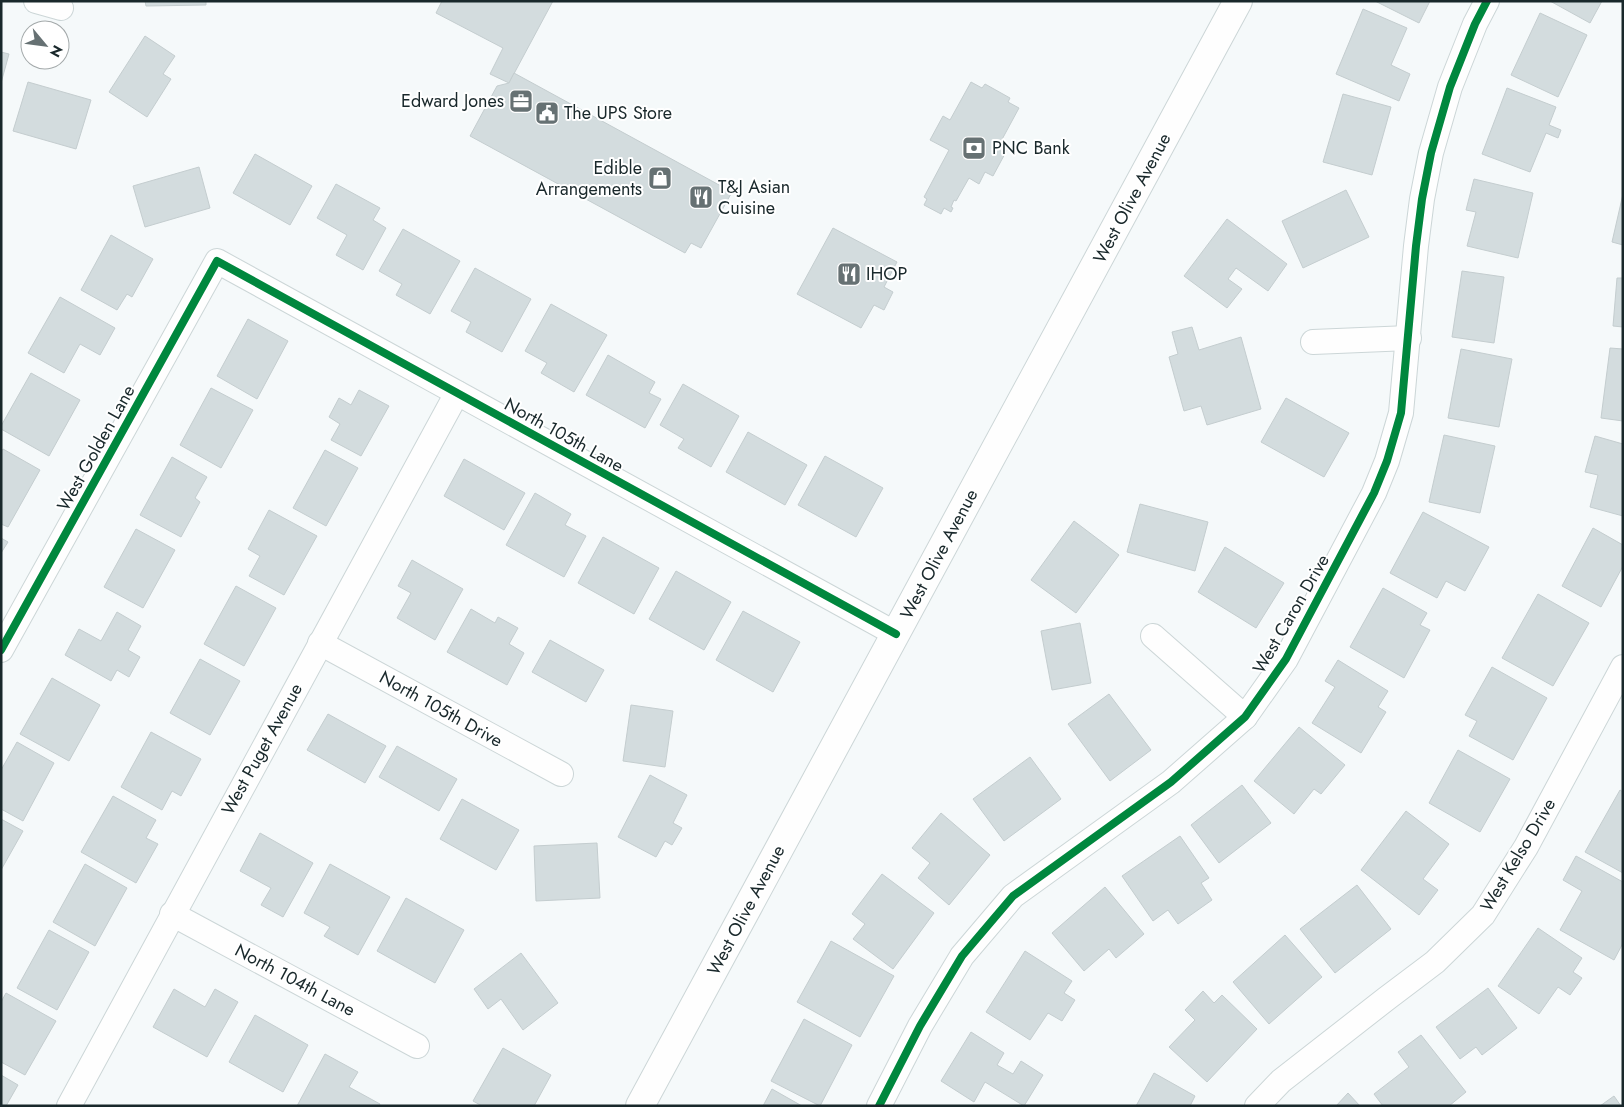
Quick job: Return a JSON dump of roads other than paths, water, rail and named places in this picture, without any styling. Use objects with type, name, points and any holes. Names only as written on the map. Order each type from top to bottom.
[{"type":"main road","name":"West Olive Avenue","points":[[640,1106],[1238,1]]},
{"type":"street","points":[[36,1],[61,8]]},
{"type":"street","name":"West Caron Drive","points":[[886,1103],[920,1026],[962,956],[1013,896],[1171,782],[1245,717],[1286,659],[1374,493],[1388,460],[1401,413],[1416,246],[1422,199],[1431,153],[1450,87],[1475,24],[1487,1]]},
{"type":"street","name":"North 105th Lane","points":[[218,261],[896,634]]},
{"type":"street","name":"West Golden Lane","points":[[1,650],[218,261]]},
{"type":"street","points":[[1313,342],[1408,338]]},
{"type":"street","name":"West Puget Avenue","points":[[68,1106],[457,393]]},
{"type":"street","points":[[1153,636],[1245,717]]},
{"type":"street","name":"North 105th Drive","points":[[320,643],[561,774]]},
{"type":"street","name":"West Kelso Drive","points":[[1257,1106],[1281,1081],[1435,962],[1483,915],[1526,846],[1623,667]]},
{"type":"street","name":"North 104th Lane","points":[[172,914],[417,1046]]},
{"type":"place","name":"Edward Jones","points":[[521,101]]},
{"type":"place","name":"The UPS Store","points":[[547,113]]},
{"type":"place","name":"PNC Bank","points":[[974,148]]},
{"type":"place","name":"Edible Arrangements","points":[[660,178]]},
{"type":"place","name":"T&J Asian Cuisine","points":[[701,197]]},
{"type":"place","name":"IHOP","points":[[849,274]]}]
